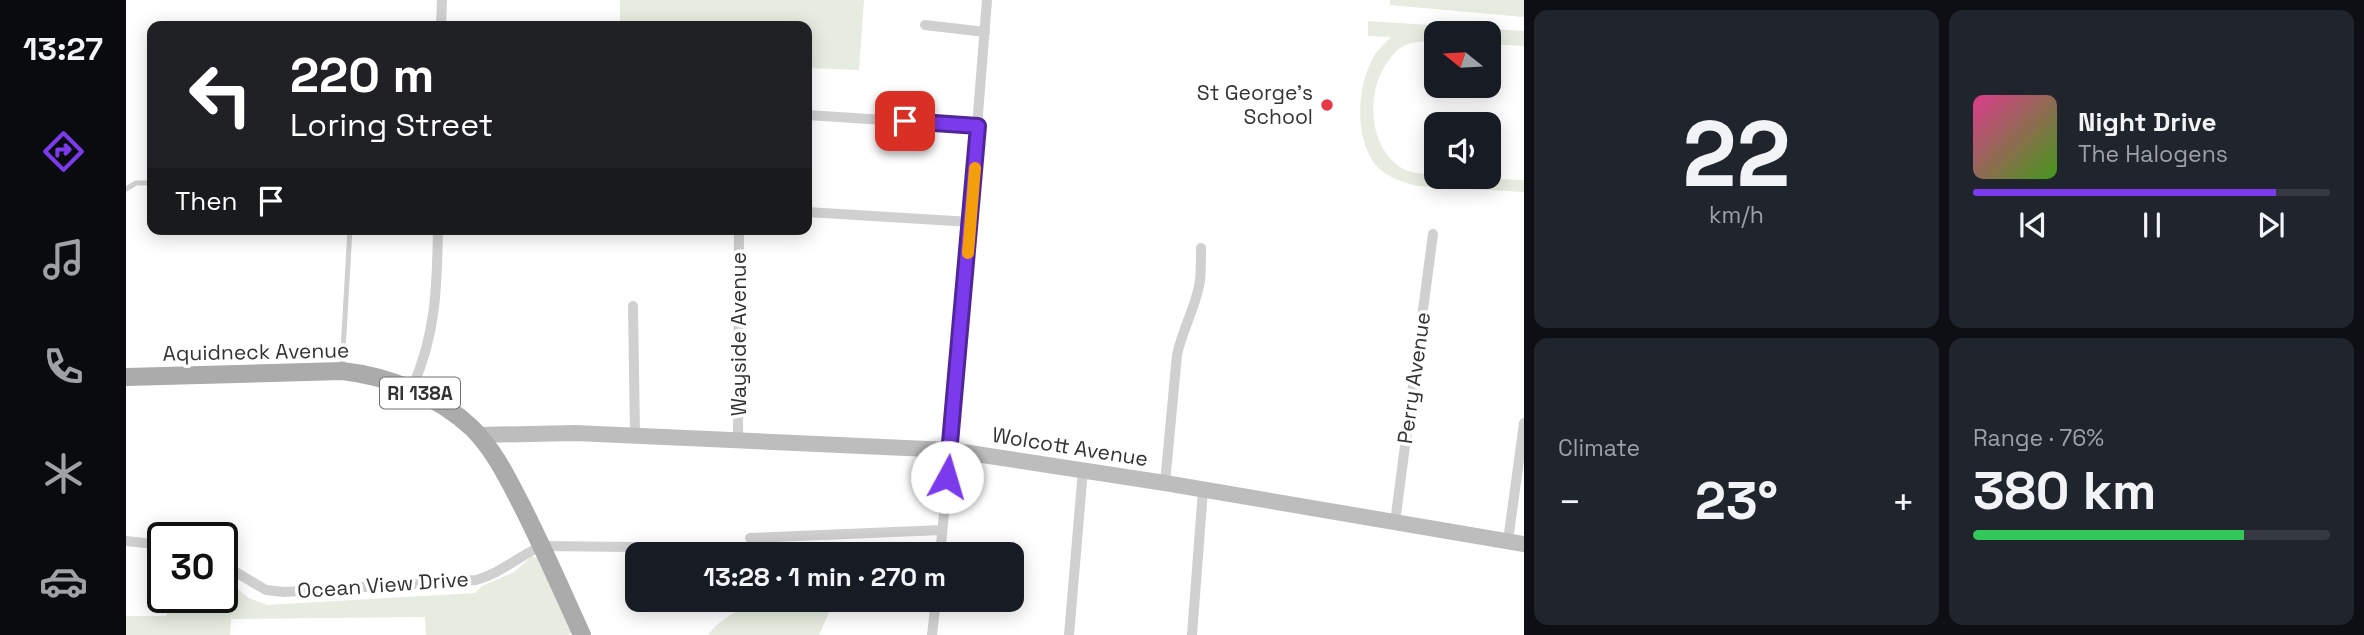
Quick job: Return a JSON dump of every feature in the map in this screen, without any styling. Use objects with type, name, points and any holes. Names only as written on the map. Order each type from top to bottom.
[{"type":"main road","name":"Aquidneck Avenue","points":[[126,377],[342,372],[360,373],[412,388],[450,411],[478,435],[500,463],[542,546],[582,635]]},
{"type":"street","points":[[441,21],[442,0]]},
{"type":"street","points":[[941,542],[971,222],[987,0]]},
{"type":"street","points":[[925,25],[985,32]]},
{"type":"street","points":[[812,115],[978,126]]},
{"type":"street","points":[[812,212],[971,222]]},
{"type":"street","name":"Perry Avenue","points":[[1395,522],[1433,234]]},
{"type":"street","points":[[412,388],[422,366],[433,325],[438,235]]},
{"type":"street","name":"Wayside Avenue","points":[[738,440],[739,235]]},
{"type":"street","points":[[1165,483],[1177,355],[1181,334],[1200,281],[1201,248]]},
{"type":"street","points":[[633,306],[635,435]]},
{"type":"street","points":[[1516,543],[1524,423]]},
{"type":"street","name":"Wolcott Avenue","points":[[478,435],[635,435],[950,450],[1165,483],[1516,543]]},
{"type":"street","points":[[1069,635],[1083,470]]},
{"type":"street","points":[[1192,635],[1203,490]]},
{"type":"street","points":[[750,538],[942,530]]},
{"type":"street","points":[[126,541],[147,543]]},
{"type":"street","points":[[542,546],[625,547]]},
{"type":"street","name":"Ocean View Drive","points":[[238,573],[266,590],[285,592],[476,580],[492,576],[542,546]]},
{"type":"street","points":[[932,635],[935,612]]},
{"type":"lane","points":[[126,189],[136,183],[147,183]]},
{"type":"lane","points":[[342,372],[350,235]]},
{"type":"shaded area","points":[[620,0],[864,0],[859,70],[812,68],[812,21],[620,21]]},
{"type":"shaded area","points":[[1390,0],[1524,0],[1524,17],[1390,5]]},
{"type":"shaded area","points":[[1368,21],[1424,25],[1424,42],[1400,48],[1382,72],[1376,85],[1374,116],[1381,145],[1389,157],[1404,169],[1424,173],[1424,186],[1394,178],[1379,169],[1368,153],[1361,126],[1361,97],[1373,58],[1391,37],[1368,36]]},
{"type":"shaded area","points":[[1502,30],[1524,31],[1524,46],[1502,45]]},
{"type":"shaded area","points":[[1501,179],[1524,180],[1524,192],[1471,189],[1501,189]]},
{"type":"shaded area","points":[[531,557],[540,558],[573,631],[568,635],[426,635],[425,617],[231,619],[230,635],[126,635],[126,616],[238,613],[238,589],[249,598],[267,605],[475,593],[482,586],[514,572]]},
{"type":"shaded area","points":[[736,612],[829,612],[819,635],[708,635]]},
{"type":"slow traffic","points":[[968,253],[975,168]]},
{"type":"place","name":"St George's School","points":[[1327,105]]},
{"type":"route","points":[[905,121],[978,126],[947,477]]}]
